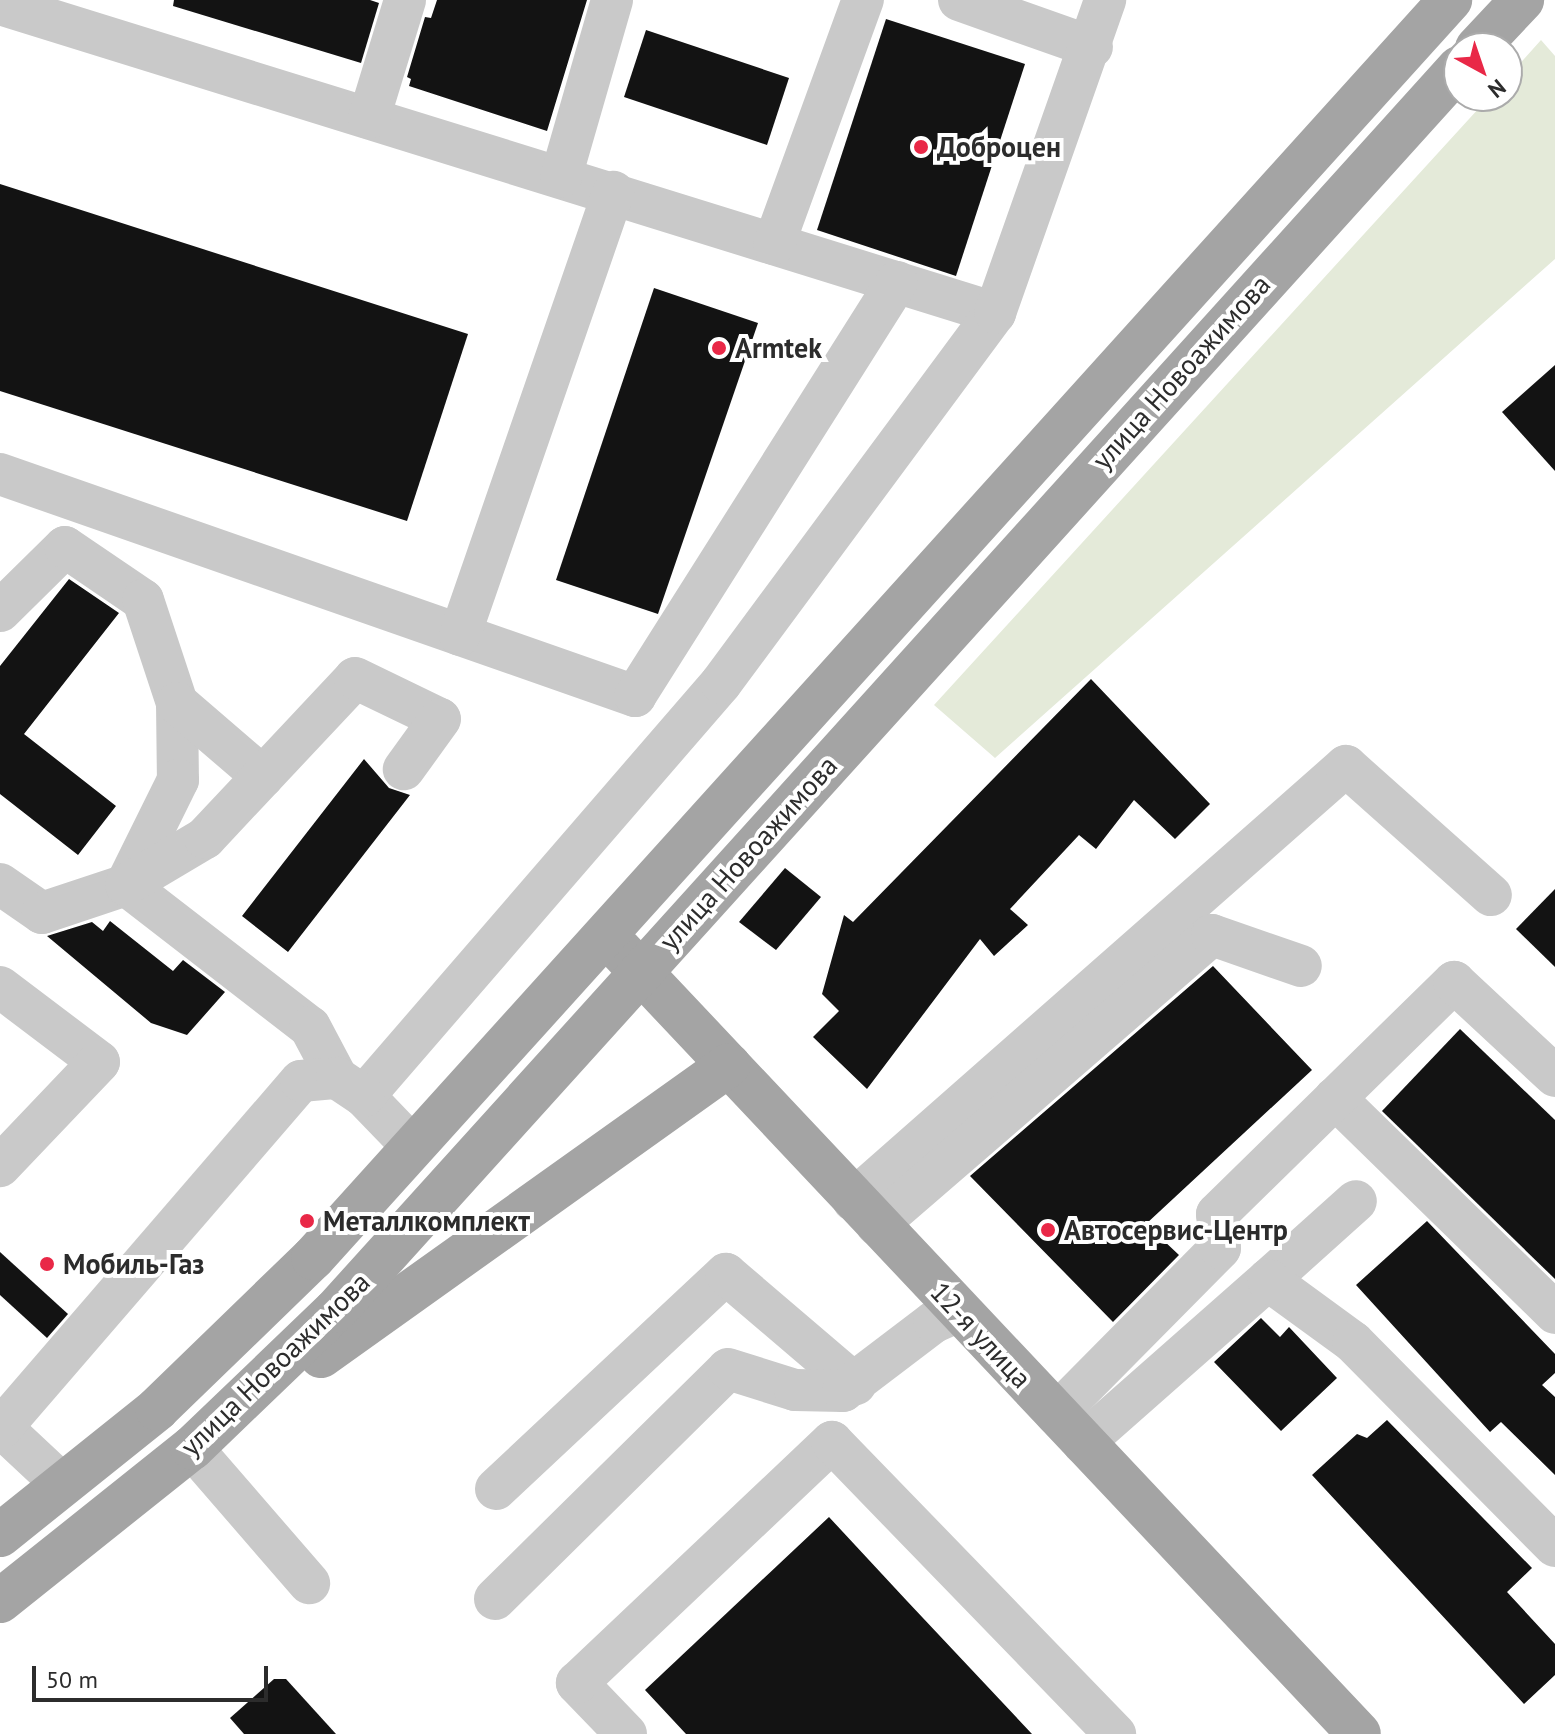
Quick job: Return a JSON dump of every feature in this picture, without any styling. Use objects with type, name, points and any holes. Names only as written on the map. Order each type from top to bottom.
[{"type":"main road","name":"улица Новоажимова","points":[[0,1535],[240,1333],[413,1147],[1450,0]]},
{"type":"main road","name":"улица Новоажимова","points":[[1493,32],[1522,0]]},
{"type":"main road","name":"улица Новоажимова","points":[[0,1601],[192,1448],[346,1299],[1443,86]]},
{"type":"main road","name":"12-я улица","points":[[605,934],[1359,1734]]},
{"type":"main road","points":[[192,1448],[729,1065]]},
{"type":"lane","points":[[369,118],[405,0]]},
{"type":"lane","points":[[561,177],[612,0]]},
{"type":"lane","points":[[774,244],[863,0]]},
{"type":"lane","points":[[959,0],[1092,47]]},
{"type":"lane","points":[[351,1087],[721,683],[995,313],[1092,47],[1105,0]]},
{"type":"lane","points":[[0,4],[103,17],[369,118],[995,313]]},
{"type":"lane","points":[[460,635],[613,192]]},
{"type":"lane","points":[[0,474],[635,696],[897,282]]},
{"type":"lane","points":[[0,611],[65,547],[143,600],[177,703],[178,780],[126,885]]},
{"type":"lane","points":[[0,884],[42,913],[126,885],[205,838],[355,678],[440,719],[404,769]]},
{"type":"lane","points":[[177,703],[263,777]]},
{"type":"lane","points":[[865,1212],[1346,766],[1491,895]]},
{"type":"lane","points":[[126,885],[310,1027],[351,1087],[413,1147]]},
{"type":"lane","points":[[865,1212],[1212,935],[1301,966]]},
{"type":"lane","points":[[1070,1428],[1220,1248],[1217,1214],[1454,982],[1555,1076]]},
{"type":"lane","points":[[0,987],[99,1062],[0,1166]]},
{"type":"lane","points":[[63,1485],[1,1426],[301,1081],[351,1087]]},
{"type":"lane","points":[[1335,1098],[1555,1313]]},
{"type":"lane","points":[[1070,1428],[1268,1280],[1356,1201]]},
{"type":"lane","points":[[496,1489],[726,1274],[855,1384]]},
{"type":"lane","points":[[1268,1280],[1353,1342],[1555,1546]]},
{"type":"lane","points":[[495,1599],[728,1369],[795,1390],[843,1391],[934,1322],[959,1311]]},
{"type":"lane","points":[[626,1734],[577,1683],[832,1442],[1115,1734]]},
{"type":"lane","points":[[192,1448],[309,1583]]},
{"type":"green space","points":[[1541,40],[1555,56],[1555,259],[995,758],[934,705],[1475,112],[1523,112],[1523,60]]},
{"type":"building","points":[[174,0],[370,0],[379,3],[361,63],[173,6]]},
{"type":"building","points":[[437,0],[587,0],[547,131],[409,86],[411,79],[407,77],[425,17],[431,18]]},
{"type":"building","name":"Доброцен","points":[[886,19],[1025,64],[956,276],[817,230]]},
{"type":"building","points":[[646,30],[789,78],[767,145],[624,97]]},
{"type":"building","points":[[0,184],[468,334],[407,521],[0,391]]},
{"type":"building","points":[[654,288],[758,323],[658,614],[556,580]]},
{"type":"building","points":[[1555,365],[1555,471],[1502,412]]},
{"type":"building","points":[[69,579],[119,613],[24,734],[116,806],[78,855],[0,794],[0,666]]},
{"type":"building","points":[[1091,679],[1210,804],[1175,839],[1134,800],[1096,849],[1079,835],[1010,909],[1028,925],[994,956],[980,939],[867,1089],[813,1037],[839,1011],[822,994],[844,915],[853,922]]},
{"type":"building","points":[[364,759],[389,788],[410,795],[288,952],[242,916]]},
{"type":"building","points":[[785,868],[821,897],[776,950],[739,922]]},
{"type":"building","points":[[1555,889],[1555,967],[1516,929]]},
{"type":"building","points":[[110,921],[173,971],[183,960],[225,992],[187,1035],[151,1023],[47,936],[92,922],[103,931]]},
{"type":"building","points":[[1213,966],[1312,1070],[1146,1224],[1179,1255],[1113,1322],[970,1176]]},
{"type":"building","points":[[1460,1029],[1555,1120],[1555,1279],[1382,1111]]},
{"type":"building","points":[[1427,1221],[1555,1354],[1555,1373],[1542,1385],[1555,1397],[1555,1475],[1501,1422],[1490,1432],[1356,1285]]},
{"type":"building","points":[[0,1252],[68,1314],[47,1338],[0,1295]]},
{"type":"building","points":[[1261,1318],[1280,1337],[1289,1327],[1337,1378],[1281,1431],[1214,1362]]},
{"type":"building","points":[[1387,1420],[1532,1568],[1507,1592],[1555,1644],[1555,1675],[1524,1704],[1312,1475],[1357,1434],[1367,1438]]},
{"type":"building","points":[[829,1517],[1032,1734],[686,1734],[645,1690]]},
{"type":"building","points":[[274,1679],[286,1679],[336,1734],[244,1734],[230,1718]]},
{"type":"place","name":"Доброцен","points":[[921,147]]},
{"type":"place","name":"Armtek","points":[[719,348]]},
{"type":"place","name":"Металлкомплект","points":[[307,1221]]},
{"type":"place","name":"Автосервис-Центр","points":[[1048,1230]]},
{"type":"place","name":"Мобиль-Газ","points":[[47,1264]]}]
